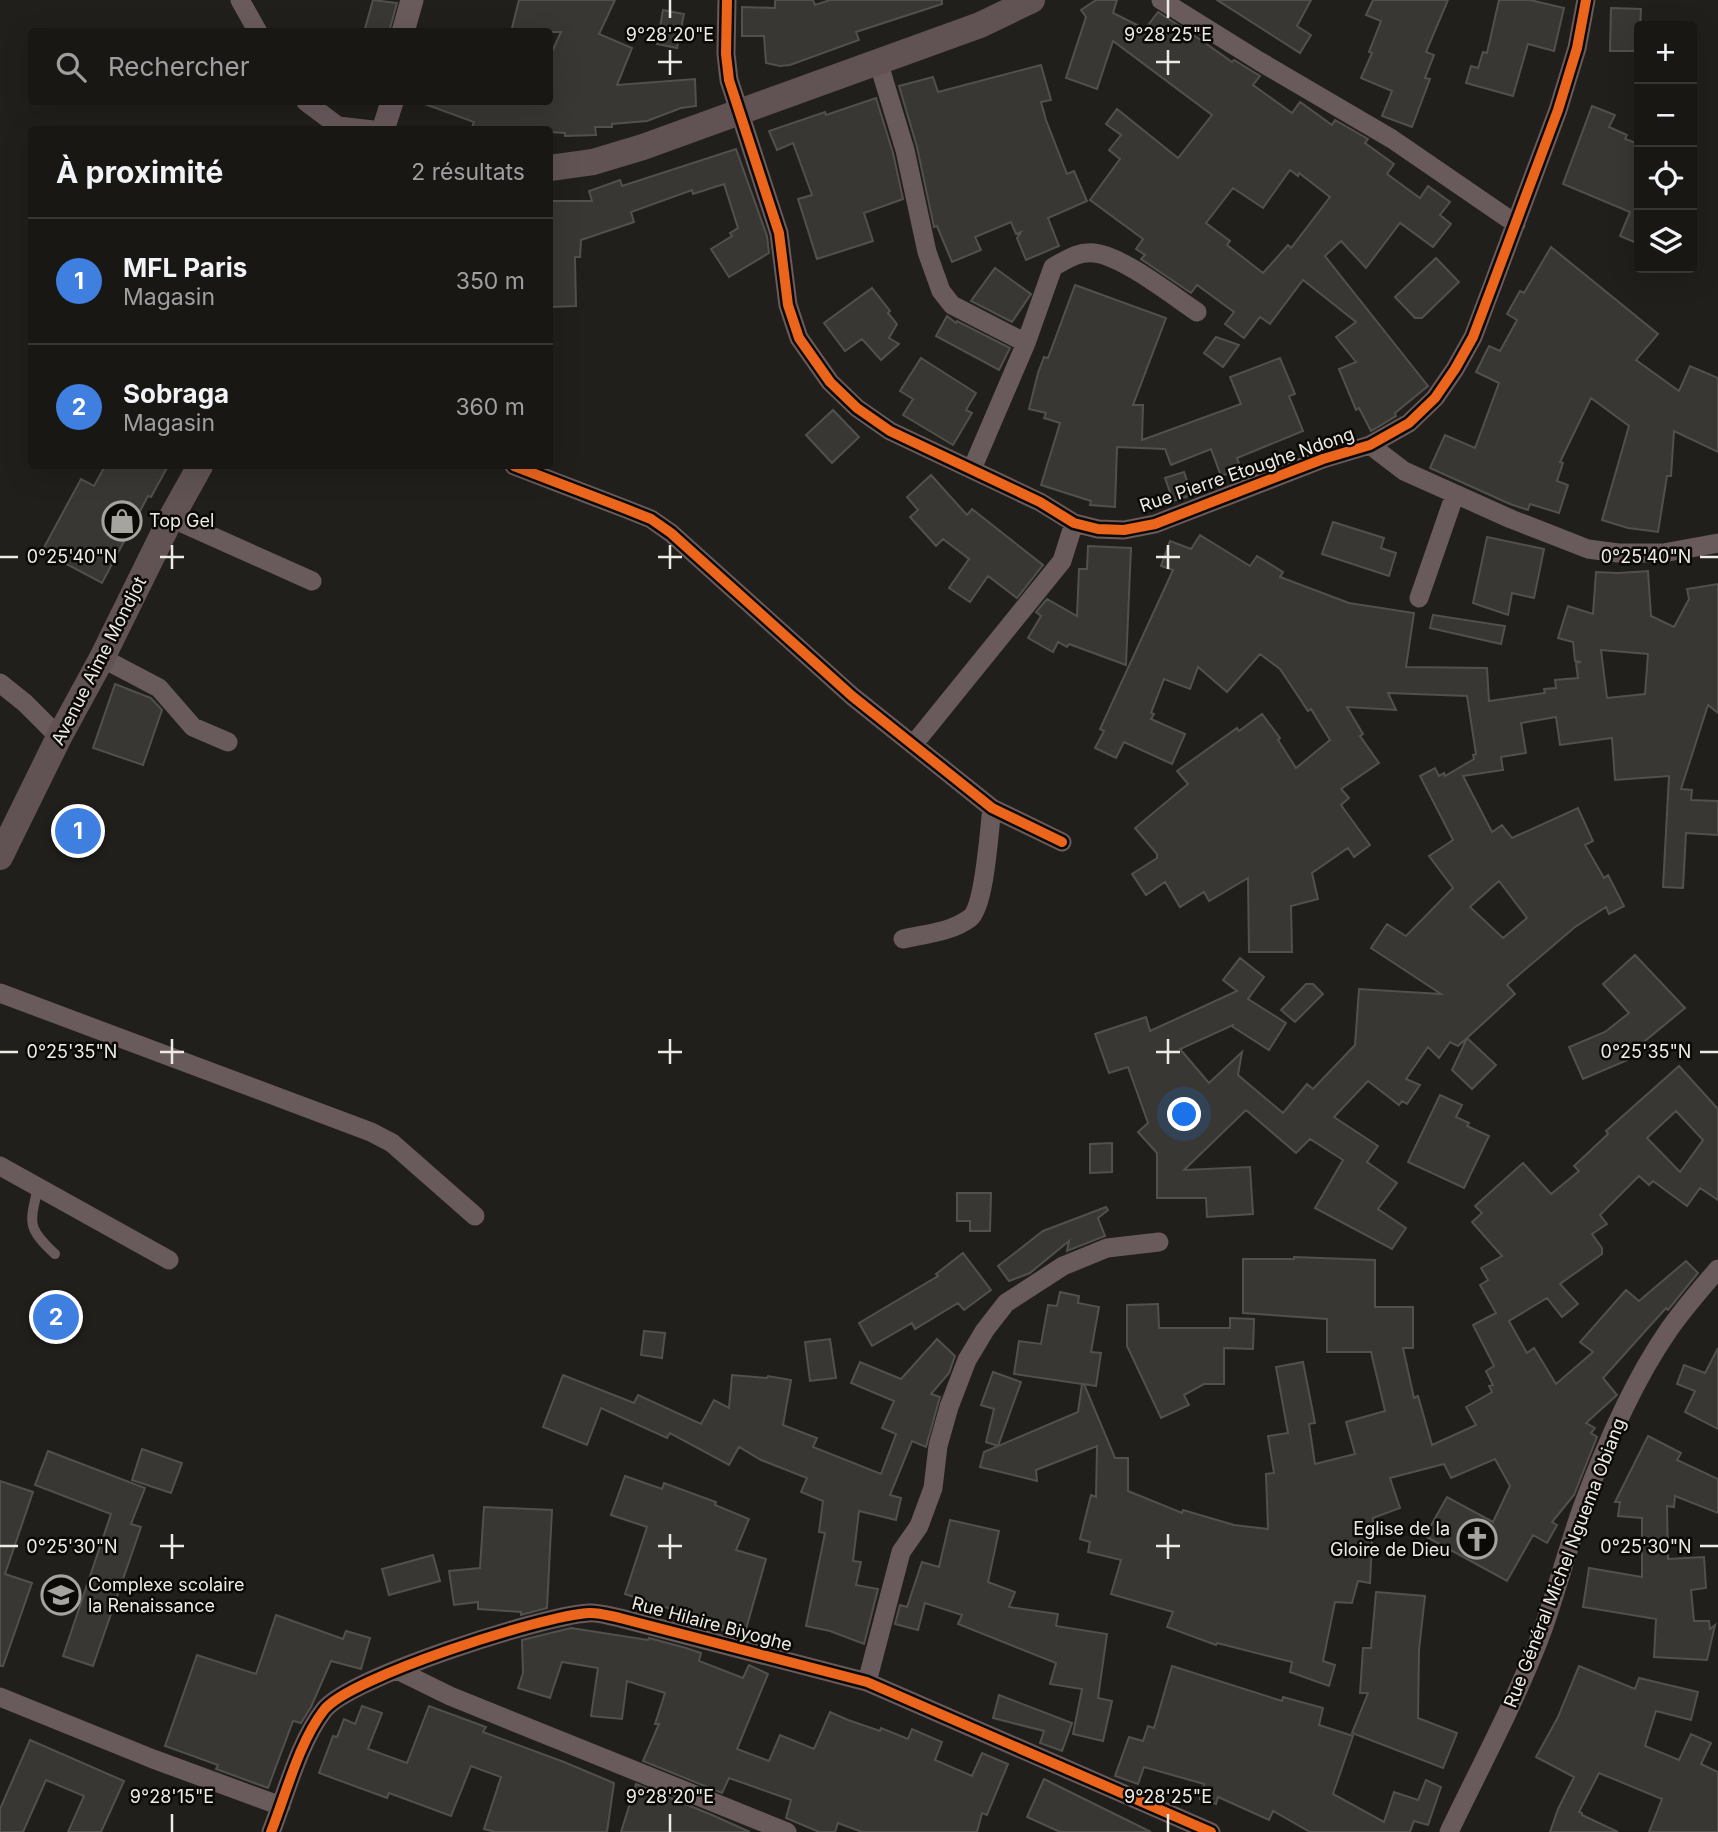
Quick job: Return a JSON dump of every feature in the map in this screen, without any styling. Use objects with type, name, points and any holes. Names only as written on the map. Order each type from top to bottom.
[{"type":"main road","points":[[553,168],[593,162],[643,147],[980,24],[1032,0]]},
{"type":"main road","name":"Avenue Aime Mondjot","points":[[0,857],[198,469]]},
{"type":"street","points":[[240,0],[256,28]]},
{"type":"street","points":[[404,28],[412,0]]},
{"type":"street","name":"Rue Pierre Etoughe Ndong","points":[[727,0],[726,54],[729,80],[779,233],[788,305],[799,338],[830,382],[857,408],[890,430],[1040,502],[1074,523],[1098,529],[1124,530],[1155,524],[1323,459],[1370,445],[1409,423],[1435,398],[1473,337],[1516,224],[1562,97],[1577,48],[1586,0]]},
{"type":"street","points":[[1161,0],[1392,139],[1516,224]]},
{"type":"street","points":[[878,61],[905,149],[927,253],[941,291],[952,305],[1026,343]]},
{"type":"street","points":[[310,105],[338,126]]},
{"type":"street","points":[[384,126],[390,105]]},
{"type":"street","points":[[972,469],[1026,343],[1053,267],[1077,254],[1094,253],[1112,258],[1197,312]]},
{"type":"street","points":[[1370,445],[1405,471],[1588,549],[1618,553],[1663,553],[1718,543]]},
{"type":"street","points":[[522,469],[651,519],[671,533],[852,696],[992,808],[1062,842]]},
{"type":"street","points":[[1419,598],[1455,494]]},
{"type":"street","points":[[171,518],[312,581]]},
{"type":"street","points":[[913,745],[1062,561],[1074,523]]},
{"type":"street","points":[[102,659],[159,688],[192,727],[228,742]]},
{"type":"street","points":[[0,683],[25,703],[59,737]]},
{"type":"street","points":[[903,939],[950,929],[972,917],[980,901],[992,808]]},
{"type":"street","points":[[0,993],[371,1132],[392,1143],[475,1216]]},
{"type":"street","points":[[0,1166],[169,1260]]},
{"type":"street","points":[[867,1682],[901,1552],[919,1527],[933,1488],[938,1446],[950,1408],[967,1360],[985,1330],[1006,1303],[1063,1266],[1107,1248],[1158,1242]]},
{"type":"street","name":"Rue Général Michel Nguema Obiang","points":[[1448,1832],[1529,1663],[1601,1460],[1645,1370],[1668,1331],[1718,1269]]},
{"type":"street","name":"Rue Hilaire Biyoghe","points":[[271,1832],[313,1728],[326,1707],[347,1692],[486,1637],[589,1612],[867,1682],[1211,1832]]},
{"type":"street","points":[[397,1670],[450,1696],[787,1832]]},
{"type":"street","points":[[0,1697],[153,1759],[281,1806]]},
{"type":"lane","points":[[38,1187],[31,1219],[35,1235],[55,1254]]},
{"type":"building","points":[[373,0],[397,3],[390,28],[365,28]]},
{"type":"building","points":[[519,0],[615,0],[599,34],[632,48],[617,85],[695,79],[696,106],[681,108],[647,121],[595,127],[596,135],[565,136],[565,133],[553,132],[553,126],[472,126],[474,122],[427,105],[553,105],[553,49],[561,32],[553,32],[553,28],[512,28]]},
{"type":"building","points":[[775,0],[813,0],[815,5],[830,0],[942,0],[942,4],[856,32],[859,40],[790,65],[780,66],[766,63],[764,36],[742,36],[742,7],[775,8]]},
{"type":"building","points":[[1096,0],[1117,0],[1113,13],[1145,29],[1158,12],[1232,62],[1234,60],[1260,76],[1253,85],[1292,113],[1300,102],[1332,125],[1335,120],[1368,139],[1365,143],[1394,164],[1387,174],[1420,198],[1428,186],[1450,202],[1440,215],[1451,224],[1433,247],[1400,223],[1366,268],[1341,241],[1325,256],[1428,386],[1395,413],[1396,416],[1371,431],[1359,408],[1356,410],[1339,369],[1356,362],[1336,337],[1356,322],[1303,280],[1270,324],[1260,317],[1244,338],[1225,324],[1234,312],[1197,285],[1191,293],[1141,259],[1145,255],[1136,249],[1143,239],[1090,200],[1120,159],[1109,150],[1121,135],[1106,124],[1117,109],[1178,158],[1212,115],[1113,41],[1097,89],[1066,78],[1086,17],[1081,10]],"holes":[[[1290,170],[1298,176],[1299,173],[1330,197],[1291,248],[1288,245],[1263,273],[1227,245],[1230,241],[1206,223],[1233,188],[1263,208]]]},
{"type":"building","points":[[1217,0],[1311,0],[1297,26],[1311,35],[1300,53]]},
{"type":"building","points":[[1373,0],[1448,0],[1426,52],[1434,55],[1425,78],[1430,79],[1412,127],[1382,116],[1392,91],[1361,78],[1372,53],[1369,52],[1381,21],[1366,15]]},
{"type":"building","points":[[1499,0],[1530,0],[1564,8],[1554,51],[1528,44],[1513,96],[1466,83],[1471,66],[1478,68],[1483,52],[1487,53]]},
{"type":"building","points":[[1611,8],[1641,9],[1640,21],[1634,21],[1634,51],[1610,51]]},
{"type":"building","points":[[663,10],[684,14],[677,48],[657,44]]},
{"type":"building","points":[[1041,65],[1051,100],[1041,102],[1046,120],[1067,174],[1074,171],[1087,201],[1048,218],[1059,246],[1026,260],[1017,238],[1021,232],[1016,234],[1011,222],[975,237],[981,250],[952,262],[937,226],[934,227],[917,147],[899,86],[933,77],[938,92]]},
{"type":"building","points":[[876,98],[893,153],[903,199],[864,213],[873,241],[817,259],[798,199],[812,195],[793,143],[777,150],[769,131]]},
{"type":"building","points":[[1592,106],[1615,115],[1609,127],[1627,135],[1625,139],[1634,142],[1634,242],[1620,236],[1630,212],[1563,184]]},
{"type":"building","points":[[736,149],[767,236],[769,253],[729,277],[711,249],[732,236],[730,233],[738,228],[724,184],[693,194],[692,190],[631,212],[634,222],[581,240],[580,257],[575,257],[576,306],[553,307],[553,201],[592,201],[589,191],[620,180],[622,186]]},
{"type":"building","points":[[1551,247],[1658,334],[1636,360],[1679,391],[1690,366],[1718,378],[1718,452],[1674,431],[1671,476],[1667,476],[1658,532],[1628,528],[1602,520],[1629,426],[1591,398],[1560,462],[1563,463],[1557,481],[1568,485],[1559,513],[1530,504],[1528,510],[1510,504],[1430,468],[1445,435],[1475,448],[1499,383],[1476,372],[1489,346],[1500,351],[1517,320],[1507,314],[1520,291],[1524,293]]},
{"type":"building","points":[[1436,258],[1459,282],[1422,318],[1415,318],[1395,297]]},
{"type":"building","points":[[995,268],[1031,294],[1012,322],[971,301]]},
{"type":"building","points":[[1075,285],[1166,318],[1133,405],[1143,405],[1142,440],[1241,404],[1230,377],[1280,358],[1295,394],[1289,396],[1303,431],[1237,458],[1241,469],[1221,476],[1211,449],[1171,465],[1165,449],[1117,447],[1115,507],[1090,505],[1091,501],[1041,485],[1060,423],[1044,418],[1046,413],[1029,409],[1038,373],[1044,357],[1048,358]]},
{"type":"building","points":[[872,288],[897,324],[889,338],[899,344],[881,360],[862,339],[845,351],[824,323]]},
{"type":"building","points":[[947,316],[956,323],[957,321],[1010,348],[999,370],[936,336]]},
{"type":"building","points":[[1216,337],[1239,345],[1223,367],[1204,353]]},
{"type":"building","points":[[921,358],[976,393],[966,410],[972,413],[953,445],[903,415],[913,399],[900,391]]},
{"type":"building","points":[[833,410],[859,437],[832,463],[806,435]]},
{"type":"building","points":[[103,469],[166,469],[151,497],[148,496],[102,583],[42,551],[81,479],[94,486]]},
{"type":"building","points":[[1184,472],[1192,495],[1173,501],[1165,478]]},
{"type":"building","points":[[931,475],[967,515],[972,509],[1043,565],[1017,598],[988,576],[970,602],[949,588],[969,559],[943,539],[936,546],[910,517],[918,510],[907,497]]},
{"type":"building","points":[[1333,522],[1384,538],[1381,548],[1396,553],[1389,576],[1322,554]]},
{"type":"building","points":[[1200,535],[1250,566],[1257,556],[1283,572],[1280,577],[1349,603],[1414,613],[1406,667],[1487,668],[1489,701],[1545,693],[1544,689],[1556,688],[1555,680],[1578,678],[1576,663],[1581,662],[1575,661],[1573,642],[1558,638],[1568,606],[1593,614],[1596,572],[1648,571],[1651,616],[1674,627],[1689,599],[1687,589],[1718,584],[1718,713],[1708,705],[1681,789],[1692,790],[1691,800],[1718,801],[1718,835],[1686,833],[1683,888],[1663,887],[1669,776],[1615,780],[1612,738],[1560,745],[1556,717],[1521,723],[1526,753],[1501,757],[1503,770],[1463,776],[1492,832],[1502,825],[1512,838],[1578,808],[1593,841],[1585,845],[1604,878],[1608,875],[1624,906],[1609,914],[1606,907],[1575,927],[1507,985],[1515,994],[1458,1046],[1450,1042],[1439,1058],[1428,1047],[1406,1079],[1420,1085],[1407,1104],[1402,1101],[1399,1105],[1368,1081],[1334,1117],[1378,1146],[1367,1162],[1397,1183],[1378,1209],[1406,1228],[1392,1249],[1315,1208],[1343,1160],[1310,1139],[1296,1153],[1246,1110],[1184,1170],[1250,1167],[1253,1214],[1207,1217],[1206,1198],[1157,1198],[1157,1153],[1138,1132],[1148,1123],[1128,1067],[1109,1073],[1095,1034],[1146,1017],[1150,1031],[1237,991],[1223,980],[1240,958],[1264,977],[1248,999],[1286,1023],[1269,1050],[1233,1025],[1180,1049],[1209,1083],[1242,1052],[1238,1075],[1283,1113],[1307,1084],[1313,1089],[1355,1045],[1359,989],[1441,994],[1371,948],[1387,924],[1406,936],[1453,888],[1429,856],[1453,840],[1420,776],[1435,768],[1439,776],[1444,773],[1445,776],[1474,759],[1473,755],[1476,754],[1467,696],[1388,693],[1396,710],[1347,707],[1363,734],[1360,736],[1379,763],[1341,789],[1349,798],[1341,805],[1370,845],[1354,857],[1348,848],[1312,873],[1318,899],[1291,906],[1292,952],[1249,952],[1248,878],[1209,901],[1204,892],[1180,907],[1165,882],[1146,895],[1132,874],[1157,858],[1157,854],[1135,828],[1188,784],[1177,771],[1237,728],[1239,731],[1262,714],[1280,738],[1278,740],[1296,768],[1330,740],[1311,709],[1308,711],[1280,669],[1260,654],[1227,692],[1198,667],[1190,689],[1164,679],[1151,719],[1185,734],[1172,764],[1124,742],[1116,758],[1095,748],[1104,731],[1100,729],[1173,570],[1161,566],[1170,541],[1191,549]],"holes":[[[1601,650],[1648,654],[1645,694],[1607,698]],[[1499,881],[1527,918],[1503,938],[1470,907]]]},
{"type":"building","points":[[1487,537],[1544,549],[1534,598],[1512,593],[1508,615],[1473,603]]},
{"type":"building","points":[[1088,546],[1131,548],[1126,665],[1058,642],[1053,652],[1028,638],[1041,616],[1036,612],[1047,599],[1077,616],[1079,569],[1087,569]]},
{"type":"building","points":[[1433,615],[1505,626],[1501,644],[1430,628]]},
{"type":"building","points":[[115,684],[151,698],[162,710],[143,765],[93,748]]},
{"type":"building","points":[[1635,955],[1685,1008],[1628,1055],[1630,1059],[1583,1079],[1569,1047],[1605,1032],[1629,1013],[1603,984]]},
{"type":"building","points":[[1306,984],[1313,984],[1323,994],[1295,1022],[1281,1010]]},
{"type":"building","points":[[1467,1038],[1496,1065],[1472,1089],[1452,1070]]},
{"type":"building","points":[[1679,1066],[1718,1109],[1718,1200],[1700,1188],[1687,1206],[1653,1181],[1649,1185],[1639,1176],[1600,1215],[1607,1224],[1592,1234],[1602,1248],[1602,1254],[1560,1284],[1578,1304],[1562,1317],[1547,1298],[1509,1321],[1527,1353],[1534,1348],[1556,1384],[1593,1352],[1580,1342],[1626,1290],[1639,1301],[1686,1261],[1698,1273],[1668,1310],[1666,1308],[1603,1378],[1617,1395],[1586,1423],[1595,1428],[1591,1433],[1597,1437],[1574,1495],[1552,1522],[1557,1525],[1547,1543],[1533,1535],[1507,1581],[1425,1536],[1447,1497],[1493,1522],[1510,1486],[1495,1459],[1451,1478],[1444,1464],[1390,1478],[1400,1508],[1373,1518],[1370,1583],[1358,1581],[1352,1603],[1335,1602],[1323,1661],[1335,1665],[1329,1686],[1290,1672],[1292,1662],[1217,1643],[1216,1645],[1167,1627],[1173,1612],[1111,1594],[1121,1560],[1088,1552],[1090,1542],[1080,1539],[1091,1495],[1096,1497],[1097,1446],[1036,1470],[1037,1481],[980,1467],[984,1452],[1078,1412],[1082,1384],[1014,1374],[1019,1341],[1041,1344],[1048,1305],[1057,1306],[1060,1292],[1079,1296],[1078,1303],[1099,1307],[1091,1352],[1101,1353],[1096,1386],[1084,1384],[1115,1458],[1128,1458],[1128,1491],[1182,1513],[1183,1510],[1234,1525],[1268,1529],[1266,1474],[1274,1473],[1268,1436],[1288,1433],[1276,1367],[1303,1362],[1315,1423],[1309,1424],[1315,1464],[1355,1454],[1346,1422],[1385,1411],[1371,1352],[1327,1352],[1327,1319],[1243,1313],[1243,1259],[1294,1257],[1375,1260],[1375,1307],[1413,1307],[1413,1348],[1403,1348],[1414,1398],[1418,1396],[1432,1445],[1476,1425],[1466,1407],[1492,1392],[1489,1386],[1493,1385],[1486,1371],[1494,1366],[1473,1325],[1496,1313],[1480,1285],[1488,1280],[1481,1268],[1502,1256],[1472,1222],[1482,1213],[1475,1206],[1523,1163],[1551,1194],[1579,1171],[1574,1166],[1608,1134],[1606,1131]],"holes":[[[1676,1111],[1703,1140],[1680,1172],[1647,1138]]]},
{"type":"building","points":[[1440,1095],[1462,1105],[1456,1117],[1469,1123],[1467,1126],[1489,1136],[1464,1188],[1408,1162]]},
{"type":"building","points":[[1112,1143],[1112,1172],[1090,1173],[1090,1144]]},
{"type":"building","points":[[957,1193],[991,1193],[990,1231],[970,1231],[970,1221],[957,1221]]},
{"type":"building","points":[[1106,1207],[1108,1210],[1098,1218],[1105,1236],[1067,1251],[1069,1241],[1030,1273],[1009,1281],[998,1266],[1043,1231]]},
{"type":"building","points":[[963,1253],[991,1290],[964,1310],[958,1303],[915,1329],[912,1323],[872,1346],[859,1323],[938,1276],[936,1274]]},
{"type":"building","points":[[1158,1304],[1159,1328],[1230,1328],[1230,1318],[1254,1319],[1253,1349],[1224,1348],[1224,1384],[1204,1384],[1184,1395],[1189,1405],[1161,1418],[1127,1346],[1127,1305]]},
{"type":"building","points":[[644,1331],[665,1333],[662,1358],[641,1355]]},
{"type":"building","points":[[830,1339],[836,1378],[810,1381],[805,1342]]},
{"type":"building","points":[[937,1339],[955,1356],[949,1373],[931,1394],[940,1397],[926,1447],[912,1441],[890,1495],[901,1498],[896,1520],[859,1511],[853,1561],[861,1562],[856,1585],[878,1589],[864,1644],[830,1631],[806,1626],[825,1533],[819,1532],[823,1501],[801,1492],[807,1478],[761,1460],[739,1447],[729,1465],[670,1433],[667,1438],[601,1408],[587,1445],[543,1427],[563,1375],[634,1403],[638,1395],[701,1424],[714,1400],[729,1408],[732,1375],[768,1376],[791,1380],[783,1425],[817,1438],[813,1447],[881,1474],[896,1434],[882,1428],[894,1401],[851,1383],[860,1362],[901,1379]]},
{"type":"building","points":[[1718,1348],[1718,1429],[1685,1412],[1695,1391],[1677,1384],[1684,1365],[1705,1373]]},
{"type":"building","points":[[993,1372],[1021,1382],[998,1446],[986,1442],[994,1409],[981,1405]]},
{"type":"building","points":[[1648,1436],[1681,1453],[1677,1460],[1718,1479],[1718,1513],[1675,1496],[1674,1507],[1667,1506],[1668,1559],[1704,1557],[1706,1588],[1691,1590],[1694,1621],[1709,1621],[1710,1629],[1715,1625],[1707,1660],[1654,1657],[1656,1619],[1583,1607],[1589,1568],[1642,1577],[1642,1518],[1618,1516],[1620,1502],[1615,1502]]},
{"type":"building","points":[[142,1449],[182,1463],[171,1493],[132,1480]]},
{"type":"building","points":[[48,1451],[145,1488],[131,1524],[141,1527],[93,1666],[63,1656],[111,1514],[35,1485]]},
{"type":"building","points":[[625,1476],[662,1489],[664,1483],[716,1502],[715,1505],[749,1519],[736,1550],[766,1559],[744,1636],[722,1630],[723,1626],[625,1594],[647,1527],[611,1515]]},
{"type":"building","points":[[0,1481],[33,1492],[5,1574],[32,1583],[3,1666],[0,1666]]},
{"type":"building","points":[[484,1507],[552,1510],[547,1608],[521,1615],[521,1612],[478,1609],[478,1602],[454,1605],[449,1571],[480,1568]]},
{"type":"building","points":[[950,1520],[999,1531],[988,1582],[1015,1592],[1009,1607],[1058,1614],[1056,1626],[1107,1634],[1098,1698],[1112,1701],[1103,1741],[1073,1734],[1082,1689],[1050,1684],[1056,1663],[958,1624],[962,1615],[925,1603],[918,1630],[895,1624],[900,1605],[907,1607],[922,1562],[939,1567]]},
{"type":"building","points":[[433,1555],[440,1581],[389,1595],[382,1569]]},
{"type":"building","points":[[1376,1592],[1425,1596],[1419,1650],[1418,1718],[1457,1733],[1443,1768],[1352,1733],[1368,1693],[1360,1693],[1363,1648],[1371,1648]]},
{"type":"building","points":[[276,1615],[343,1639],[346,1631],[370,1638],[361,1669],[331,1661],[301,1723],[293,1721],[268,1788],[216,1769],[218,1765],[165,1746],[197,1655],[256,1674]]},
{"type":"building","points":[[571,1628],[648,1640],[649,1638],[686,1648],[701,1653],[699,1661],[743,1678],[749,1665],[768,1674],[737,1749],[769,1761],[780,1735],[814,1749],[830,1712],[908,1739],[912,1729],[942,1742],[935,1760],[972,1776],[982,1753],[1008,1764],[987,1815],[982,1813],[977,1832],[862,1832],[838,1823],[835,1832],[819,1832],[786,1818],[791,1800],[729,1778],[722,1793],[643,1761],[659,1724],[655,1724],[665,1693],[627,1681],[622,1719],[591,1716],[598,1668],[562,1662],[550,1698],[518,1688],[523,1673],[522,1640]]},
{"type":"building","points":[[1172,1666],[1282,1701],[1283,1697],[1323,1708],[1319,1725],[1353,1736],[1333,1794],[1384,1822],[1394,1792],[1418,1800],[1426,1780],[1441,1787],[1428,1825],[1414,1821],[1410,1832],[1310,1832],[1273,1811],[1269,1820],[1218,1797],[1216,1804],[1200,1799],[1204,1784],[1144,1767],[1138,1784],[1115,1776],[1129,1737],[1143,1741],[1148,1726],[1154,1728]]},
{"type":"building","points":[[1579,1666],[1635,1689],[1639,1678],[1698,1692],[1691,1720],[1656,1711],[1645,1746],[1679,1760],[1691,1734],[1711,1743],[1701,1764],[1718,1772],[1718,1832],[1649,1832],[1662,1799],[1599,1773],[1579,1812],[1618,1832],[1550,1832],[1574,1777],[1536,1757],[1558,1717]]},
{"type":"building","points":[[999,1695],[1072,1723],[1062,1751],[1040,1743],[1044,1731],[993,1718]]},
{"type":"building","points":[[362,1706],[382,1713],[368,1749],[407,1763],[429,1706],[486,1727],[483,1732],[614,1783],[607,1832],[495,1832],[484,1829],[501,1777],[471,1766],[451,1816],[389,1793],[387,1798],[319,1773],[333,1736],[337,1737],[344,1719],[355,1724]]},
{"type":"building","points":[[30,1740],[124,1781],[101,1832],[68,1832],[84,1796],[46,1780],[23,1832],[0,1832],[0,1809]]},
{"type":"building","points":[[1044,1779],[1151,1832],[1060,1832],[1027,1817]]},
{"type":"building","points":[[636,1784],[712,1815],[750,1832],[621,1832]]},
{"type":"cycle path","points":[[727,0],[726,54],[729,80],[779,233],[788,305],[799,338],[830,382],[857,408],[890,431],[1040,502],[1074,523],[1098,529],[1124,530],[1155,524],[1323,459],[1370,445],[1409,423],[1435,398],[1473,337],[1558,110],[1577,48],[1586,0]]},
{"type":"cycle path","points":[[522,469],[651,519],[671,533],[852,696],[992,808],[1062,842]]},
{"type":"cycle path","points":[[271,1832],[307,1737],[324,1710],[341,1696],[370,1681],[448,1650],[531,1625],[592,1613],[867,1682],[1211,1832]]},
{"type":"place","name":"Top Gel","points":[[122,521]]},
{"type":"place","name":"MFL Paris","points":[[78,831]]},
{"type":"place","name":"Sobraga","points":[[56,1317]]},
{"type":"place","name":"Eglise de la Gloire de Dieu","points":[[1477,1539]]},
{"type":"place","name":"Complexe scolaire la Renaissance","points":[[61,1595]]}]
